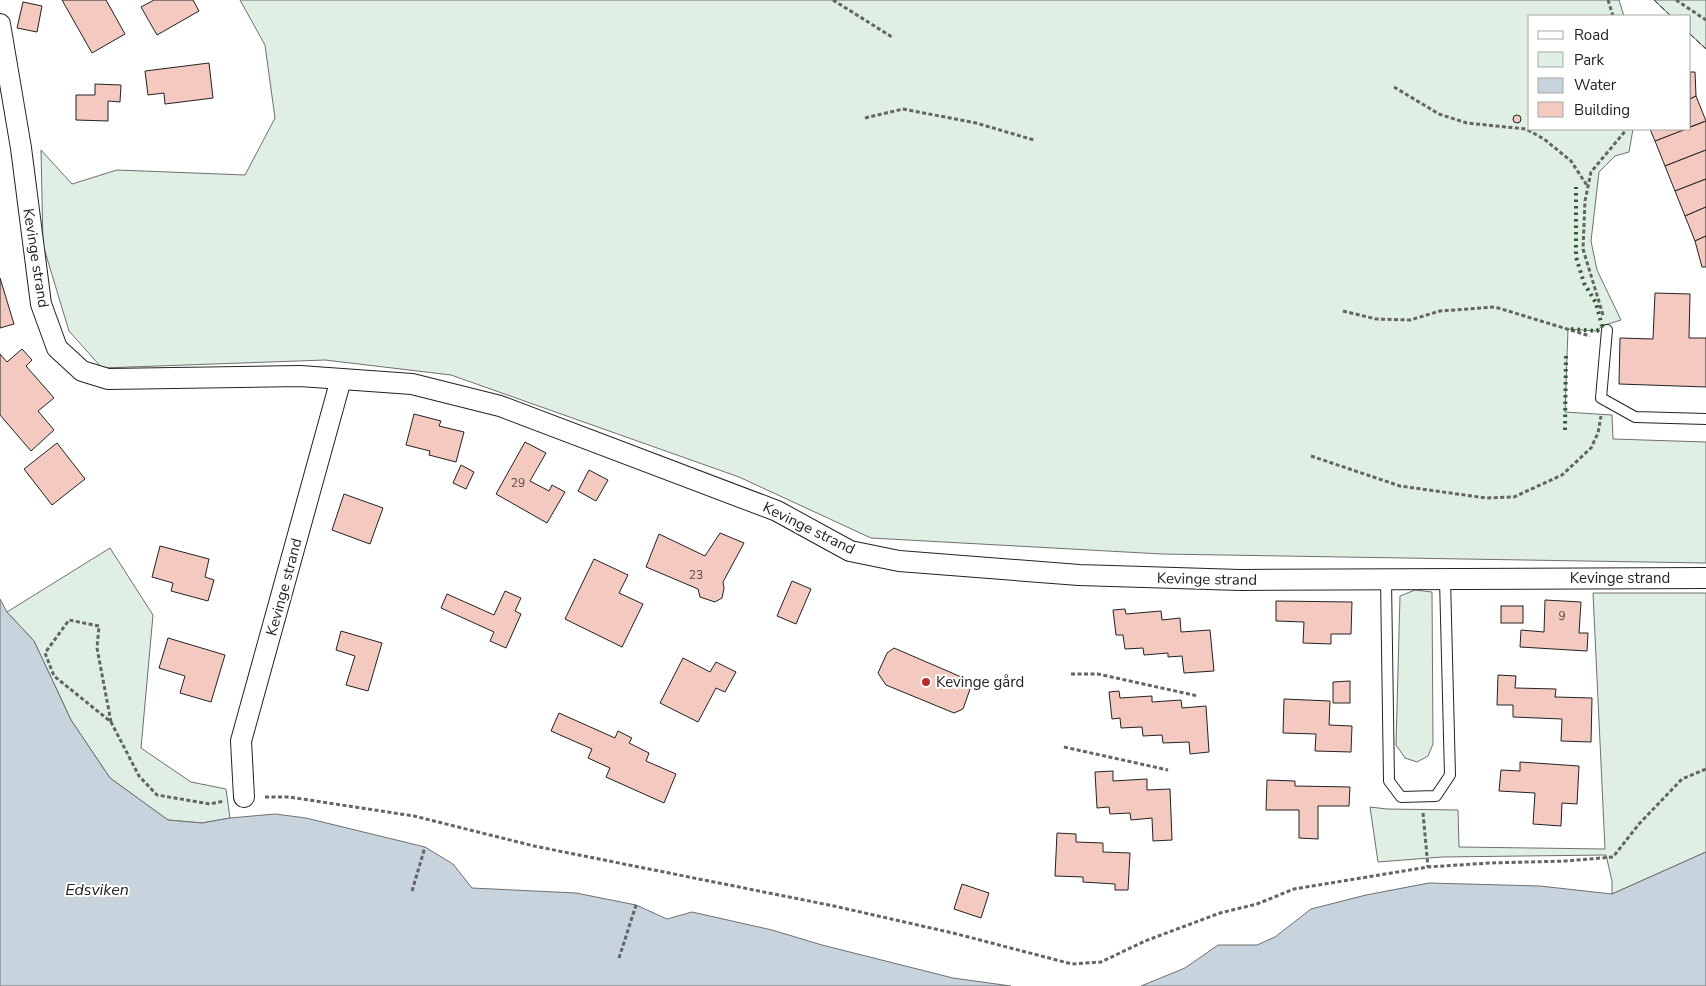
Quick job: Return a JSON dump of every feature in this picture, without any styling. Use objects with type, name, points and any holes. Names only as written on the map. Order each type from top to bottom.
[{"type":"street","name":"Kevinge strand","points":[[0,24],[21,148],[41,304],[57,348],[82,371],[108,379],[300,376],[412,384],[500,406],[777,511],[850,551],[899,562],[1079,575],[1240,580],[1706,578]]},
{"type":"street","name":"Kevinge strand","points":[[244,797],[241,741],[341,379]]},
{"type":"lane","points":[[1606,335],[1602,398],[1635,417],[1706,419]]},
{"type":"lane","points":[[1386,580],[1389,781],[1401,798],[1436,796],[1450,775],[1445,579]]},
{"type":"path","points":[[834,0],[892,37]]},
{"type":"path","points":[[1608,0],[1613,15]]},
{"type":"path","points":[[1676,0],[1706,20]]},
{"type":"path","points":[[1394,87],[1439,114],[1468,124],[1526,129],[1544,139],[1571,161],[1588,187]]},
{"type":"path","points":[[865,118],[903,109],[976,122],[1034,140]]},
{"type":"path","points":[[1343,311],[1376,318],[1410,320],[1440,310],[1495,307],[1606,335],[1596,289],[1583,249],[1585,201],[1591,172],[1626,130]]},
{"type":"path","points":[[1311,456],[1400,486],[1486,498],[1514,497],[1562,475],[1591,448],[1598,433],[1602,398]]},
{"type":"path","points":[[111,722],[54,676],[45,653],[69,620],[99,626],[97,648],[111,722],[139,776],[157,795],[210,804],[244,797],[289,797],[414,816],[534,846],[834,906],[953,933],[1072,964],[1100,962],[1211,916],[1257,904],[1294,889],[1428,867],[1613,857],[1639,824],[1682,779],[1706,768]]},
{"type":"path","points":[[1070,674],[1098,674],[1198,696]]},
{"type":"path","points":[[1064,747],[1168,770]]},
{"type":"path","points":[[1422,797],[1428,867]]},
{"type":"path","points":[[412,891],[424,848]]},
{"type":"path","points":[[619,958],[636,905]]},
{"type":"green space","points":[[240,0],[1619,0],[1624,15],[1528,15],[1528,130],[1633,130],[1629,152],[1615,156],[1599,172],[1591,241],[1597,270],[1621,320],[1602,326],[1597,331],[1568,329],[1565,412],[1612,415],[1613,439],[1706,442],[1706,563],[1162,554],[871,538],[739,477],[451,375],[325,360],[102,368],[69,331],[43,245],[41,150],[72,184],[117,170],[245,175],[275,118],[265,45]]},
{"type":"green space","points":[[1654,0],[1706,0],[1706,49],[1691,35],[1691,15],[1670,15]]},
{"type":"green space","points":[[110,548],[153,615],[141,748],[191,782],[226,789],[230,818],[202,823],[168,820],[110,778],[71,720],[34,641],[7,612]]},
{"type":"green space","points":[[1415,590],[1432,592],[1433,744],[1428,756],[1417,762],[1405,758],[1396,745],[1400,596]]},
{"type":"green space","points":[[1593,593],[1706,593],[1706,852],[1612,894],[1612,881],[1606,855],[1442,857],[1378,862],[1370,807],[1458,810],[1459,847],[1605,849]]},
{"type":"water","name":"Edsviken","points":[[0,599],[7,612],[34,641],[71,720],[110,778],[168,820],[202,823],[230,818],[275,814],[306,818],[425,847],[453,864],[472,888],[576,893],[636,905],[667,919],[692,912],[772,930],[822,945],[953,978],[1011,986],[0,986]]},
{"type":"water","points":[[1706,852],[1706,986],[1141,986],[1185,968],[1218,945],[1257,945],[1275,937],[1311,909],[1366,895],[1429,883],[1540,886],[1612,894]]},
{"type":"building","points":[[62,0],[106,0],[125,34],[92,53]]},
{"type":"building","points":[[154,0],[193,0],[199,11],[157,35],[141,7]]},
{"type":"building","points":[[23,2],[42,6],[37,32],[17,28]]},
{"type":"building","points":[[209,63],[213,98],[165,104],[164,93],[148,95],[145,71]]},
{"type":"building","points":[[1691,72],[1695,72],[1696,96],[1691,98]]},
{"type":"building","points":[[95,84],[121,85],[120,102],[108,101],[108,121],[76,120],[76,95],[95,95]]},
{"type":"building","points":[[1696,96],[1706,121],[1691,127],[1691,98]]},
{"type":"building","points":[[1517,115],[1521,119],[1517,123],[1513,119]]},
{"type":"building","points":[[1706,121],[1706,150],[1665,166],[1655,141],[1683,130],[1691,130],[1691,127]]},
{"type":"building","points":[[1650,130],[1683,130],[1655,141]]},
{"type":"building","points":[[1706,150],[1706,179],[1675,191],[1665,166]]},
{"type":"building","points":[[1706,179],[1706,207],[1685,216],[1675,191]]},
{"type":"building","points":[[1706,207],[1706,236],[1695,241],[1685,216]]},
{"type":"building","points":[[1706,236],[1706,267],[1702,267],[1695,241]]},
{"type":"building","points":[[0,278],[14,324],[0,328]]},
{"type":"building","points":[[1655,293],[1690,294],[1689,338],[1706,338],[1706,387],[1619,384],[1620,338],[1653,339]]},
{"type":"building","points":[[22,349],[32,360],[26,366],[54,398],[38,411],[54,430],[31,451],[0,415],[0,354],[7,362]]},
{"type":"building","points":[[414,414],[441,421],[439,426],[464,432],[456,462],[429,455],[430,451],[406,445]]},
{"type":"building","points":[[525,442],[546,453],[530,481],[549,491],[552,485],[565,492],[547,523],[496,494]]},
{"type":"building","points":[[57,443],[85,479],[52,505],[24,469]]},
{"type":"building","points":[[461,465],[474,472],[466,489],[453,483]]},
{"type":"building","points":[[589,470],[608,480],[596,501],[578,491]]},
{"type":"building","points":[[344,494],[383,508],[370,544],[332,530]]},
{"type":"building","points":[[720,533],[744,543],[723,582],[722,598],[715,602],[700,597],[698,589],[646,567],[659,534],[705,556]]},
{"type":"building","points":[[160,546],[209,559],[205,577],[214,580],[208,601],[171,591],[173,583],[152,577]]},
{"type":"building","points":[[594,559],[628,575],[619,593],[643,604],[622,647],[565,619]]},
{"type":"building","points":[[792,581],[811,589],[796,624],[777,616]]},
{"type":"building","points":[[505,591],[521,598],[515,611],[521,614],[506,648],[490,641],[494,632],[441,608],[447,594],[494,615]]},
{"type":"building","points":[[1545,600],[1581,602],[1579,633],[1588,633],[1587,651],[1520,647],[1521,630],[1544,632]]},
{"type":"building","points":[[1276,601],[1352,602],[1351,634],[1331,634],[1331,644],[1303,643],[1304,622],[1276,621]]},
{"type":"building","points":[[1501,606],[1523,606],[1523,623],[1501,623]]},
{"type":"building","points":[[1125,609],[1126,614],[1161,611],[1162,620],[1180,618],[1181,632],[1210,630],[1214,671],[1184,673],[1182,656],[1168,657],[1168,653],[1144,655],[1143,648],[1125,649],[1123,635],[1116,635],[1113,610]]},
{"type":"building","points":[[341,631],[382,643],[368,691],[346,685],[355,656],[336,650]]},
{"type":"building","points":[[168,638],[225,655],[211,702],[180,693],[185,676],[159,668]]},
{"type":"building","name":"Kevinge gård","points":[[894,648],[966,679],[970,689],[963,709],[954,713],[886,685],[878,673],[887,653]]},
{"type":"building","points":[[683,658],[710,672],[716,662],[736,672],[725,692],[716,688],[698,722],[660,703]]},
{"type":"building","points":[[1498,675],[1516,676],[1515,688],[1556,689],[1555,697],[1592,698],[1591,742],[1561,741],[1562,719],[1513,717],[1513,705],[1497,705]]},
{"type":"building","points":[[1350,681],[1350,703],[1333,703],[1333,682]]},
{"type":"building","points":[[1119,691],[1120,698],[1152,696],[1152,702],[1181,700],[1182,708],[1206,706],[1209,752],[1190,754],[1189,742],[1163,743],[1162,735],[1143,736],[1142,727],[1121,728],[1120,718],[1112,719],[1109,692]]},
{"type":"building","points":[[1284,699],[1330,701],[1329,725],[1352,726],[1351,752],[1315,751],[1316,734],[1283,733]]},
{"type":"building","points":[[559,713],[615,738],[618,731],[632,738],[629,743],[649,753],[646,761],[676,774],[664,803],[606,777],[610,768],[588,758],[592,749],[551,731]]},
{"type":"building","points":[[1520,762],[1579,766],[1577,804],[1562,803],[1561,826],[1533,824],[1535,793],[1499,791],[1501,770],[1520,771]]},
{"type":"building","points":[[1113,771],[1113,781],[1147,779],[1147,790],[1170,789],[1172,840],[1153,841],[1152,818],[1131,820],[1130,813],[1110,814],[1109,807],[1097,808],[1095,772]]},
{"type":"building","points":[[1267,780],[1295,781],[1295,786],[1350,787],[1349,806],[1318,806],[1318,839],[1299,838],[1299,810],[1266,810]]},
{"type":"building","points":[[1057,833],[1076,834],[1076,842],[1103,843],[1103,852],[1130,853],[1128,890],[1115,890],[1115,884],[1083,882],[1083,877],[1055,876]]},
{"type":"building","points":[[962,884],[989,893],[981,918],[954,909]]},
{"type":"hedge","points":[[1571,329],[1597,331],[1602,326],[1596,303],[1584,283],[1576,257],[1576,187]]},
{"type":"hedge","points":[[1565,430],[1566,353]]},
{"type":"fence","points":[[1654,0],[1670,15]]},
{"type":"fence","points":[[1691,35],[1706,49]]},
{"type":"place","name":"Kevinge gård","points":[[926,682]]}]
